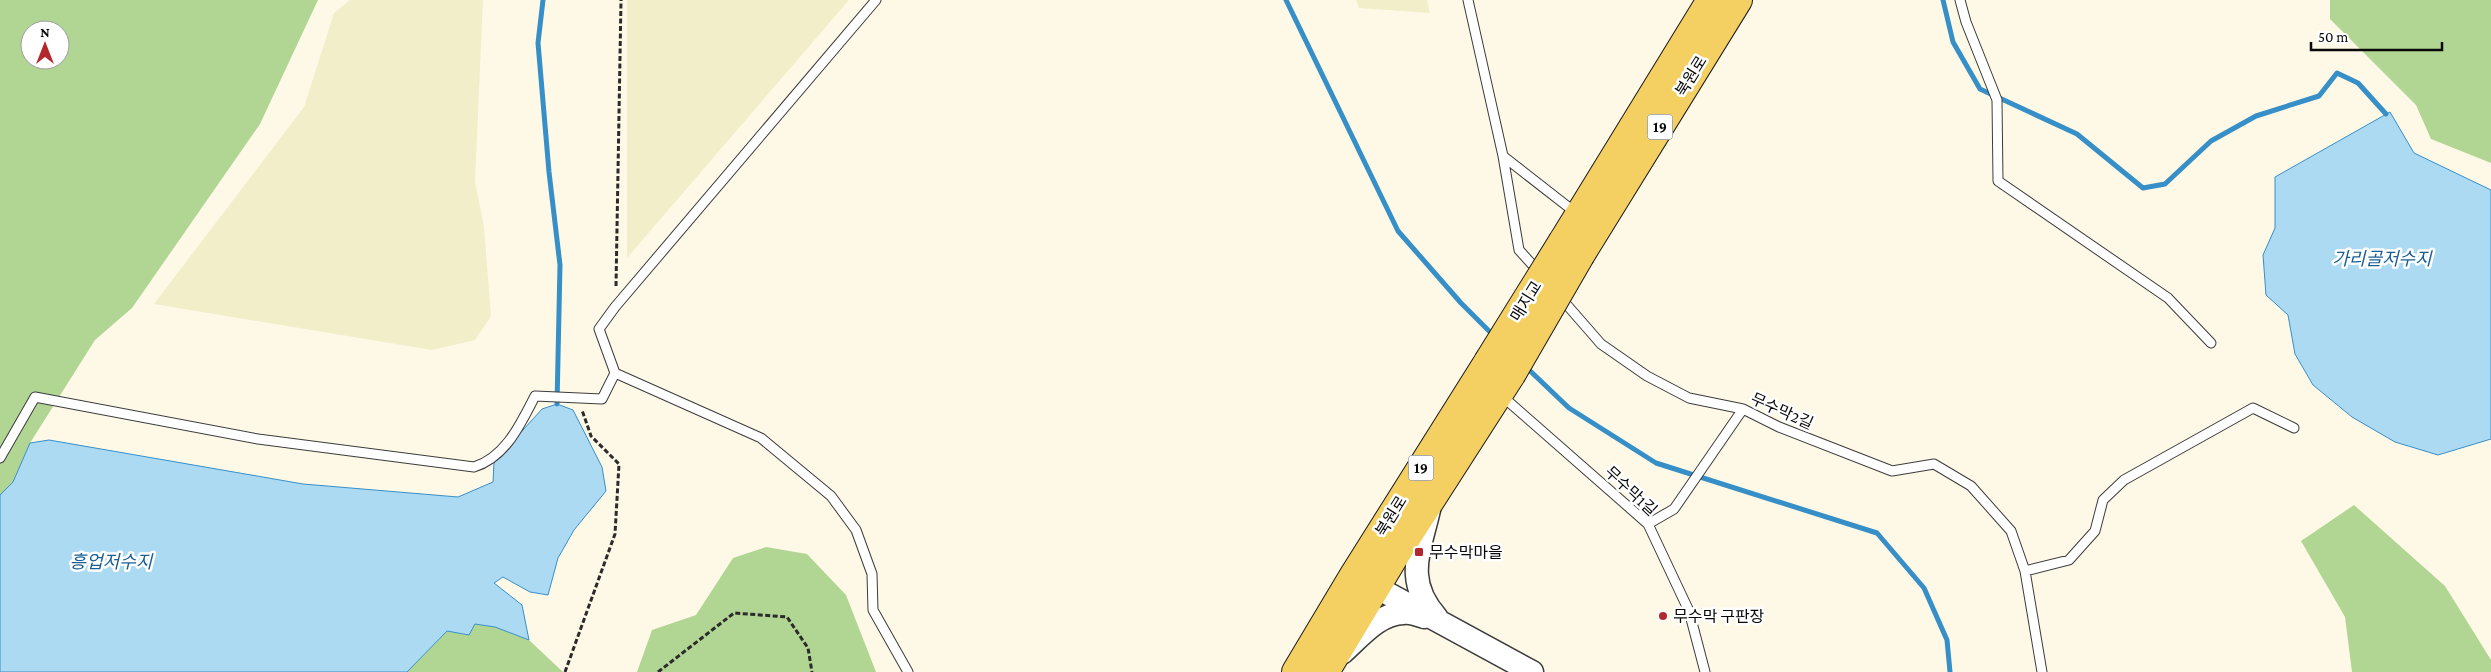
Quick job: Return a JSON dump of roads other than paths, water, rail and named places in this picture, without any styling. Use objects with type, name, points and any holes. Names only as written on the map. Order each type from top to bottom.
[{"type":"main road","name":"북원로","points":[[1588,222],[1711,0]]},
{"type":"main road","name":"북원로","points":[[1572,247],[1738,0]]},
{"type":"main road","name":"매지교","points":[[1499,376],[1572,247]]},
{"type":"main road","name":"북원로","points":[[1296,672],[1431,498],[1499,376]]},
{"type":"main road","name":"북원로","points":[[1327,669],[1365,581],[1499,376]]},
{"type":"street","points":[[1431,498],[1415,576],[1421,595],[1439,620]]},
{"type":"street","points":[[1365,581],[1532,672]]},
{"type":"street","points":[[1327,669],[1372,626],[1388,616],[1405,612],[1439,620]]},
{"type":"lane","points":[[876,0],[615,307],[599,329],[615,374],[761,438],[831,496],[856,530],[872,574],[873,610],[908,672]]},
{"type":"lane","points":[[1468,0],[1503,156],[1588,222]]},
{"type":"lane","points":[[1960,0],[1966,22],[1997,100],[1998,181],[2168,298],[2211,343]]},
{"type":"lane","name":"무수막2길","points":[[1503,156],[1519,250],[1601,344],[1647,376],[1689,398],[1743,409],[1778,427],[1892,471],[1934,464],[1971,486],[2011,531],[2025,571],[2042,672]]},
{"type":"lane","points":[[0,458],[35,397],[258,439],[474,467],[488,463],[517,431],[535,396],[602,399],[615,374]]},
{"type":"lane","name":"무수막1길","points":[[1499,376],[1648,524],[1689,611],[1705,672]]},
{"type":"lane","points":[[2025,571],[2069,560],[2095,531],[2103,500],[2124,480],[2253,408],[2294,428]]},
{"type":"lane","points":[[1648,524],[1674,509],[1708,457],[1743,409]]},
{"type":"water","name":"가리골저수지","points":[[2390,112],[2414,153],[2491,190],[2491,439],[2438,455],[2395,442],[2352,417],[2313,385],[2295,354],[2288,315],[2266,295],[2263,255],[2275,228],[2275,177]]},
{"type":"water","name":"흥업저수지","points":[[557,404],[573,410],[602,467],[606,491],[574,530],[558,558],[548,595],[530,592],[503,577],[494,583],[522,605],[529,640],[495,627],[475,624],[469,635],[447,631],[407,672],[0,672],[0,495],[13,482],[30,443],[49,440],[303,484],[458,497],[493,482],[494,462],[542,409]]},
{"type":"waterway","points":[[543,0],[538,43],[549,172],[560,265],[557,404]]},
{"type":"waterway","points":[[1286,0],[1398,231],[1461,303],[1494,336]]},
{"type":"waterway","points":[[1943,0],[1953,42],[1980,89],[2077,134],[2143,188],[2165,184],[2211,141],[2256,116],[2319,96],[2337,73],[2358,83],[2386,114]]},
{"type":"waterway","points":[[1525,366],[1569,408],[1656,463],[1877,533],[1924,588],[1947,640],[1950,672]]},
{"type":"place","name":"무수막마을","points":[[1419,552]]},
{"type":"place","name":"무수막 구판장","points":[[1663,616]]}]
